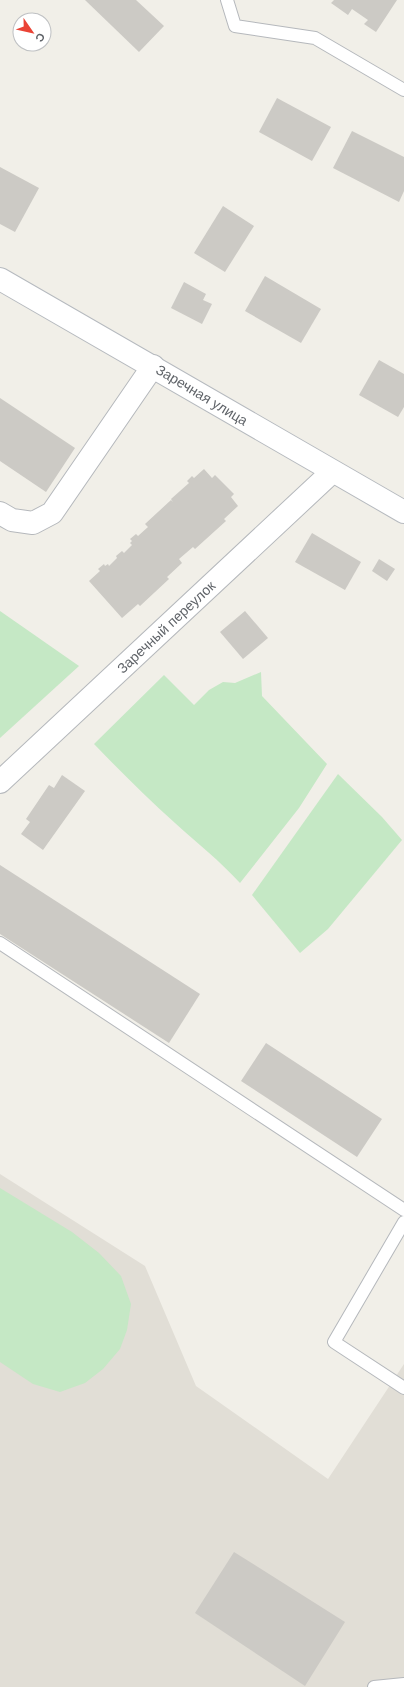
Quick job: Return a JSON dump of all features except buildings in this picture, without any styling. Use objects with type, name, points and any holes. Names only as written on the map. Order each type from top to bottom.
[{"type":"street","name":"Заречная улица","points":[[0,279],[153,366],[332,472],[404,512]]},
{"type":"street","points":[[0,513],[12,520],[33,522],[52,513],[153,366]]},
{"type":"street","name":"Заречный переулок","points":[[0,782],[332,472]]},
{"type":"lane","points":[[227,0],[235,26],[315,38],[404,90]]},
{"type":"lane","points":[[0,943],[404,1210]]},
{"type":"lane","points":[[404,1222],[334,1342],[404,1388]]},
{"type":"lane","points":[[374,1687],[404,1684]]},
{"type":"shaded area","points":[[0,1174],[145,1266],[196,1386],[328,1479],[404,1364],[404,1687],[0,1687]]},
{"type":"green space","points":[[0,611],[79,666],[0,738]]},
{"type":"green space","points":[[261,672],[262,696],[327,764],[299,808],[240,883],[144,794],[94,744],[164,675],[194,705],[209,690],[223,682],[235,683]]},
{"type":"green space","points":[[338,774],[382,817],[402,840],[328,929],[300,953],[252,895]]},
{"type":"green space","points":[[0,1188],[72,1232],[99,1253],[121,1276],[131,1304],[127,1330],[120,1349],[103,1369],[85,1383],[60,1392],[33,1384],[0,1362]]}]
